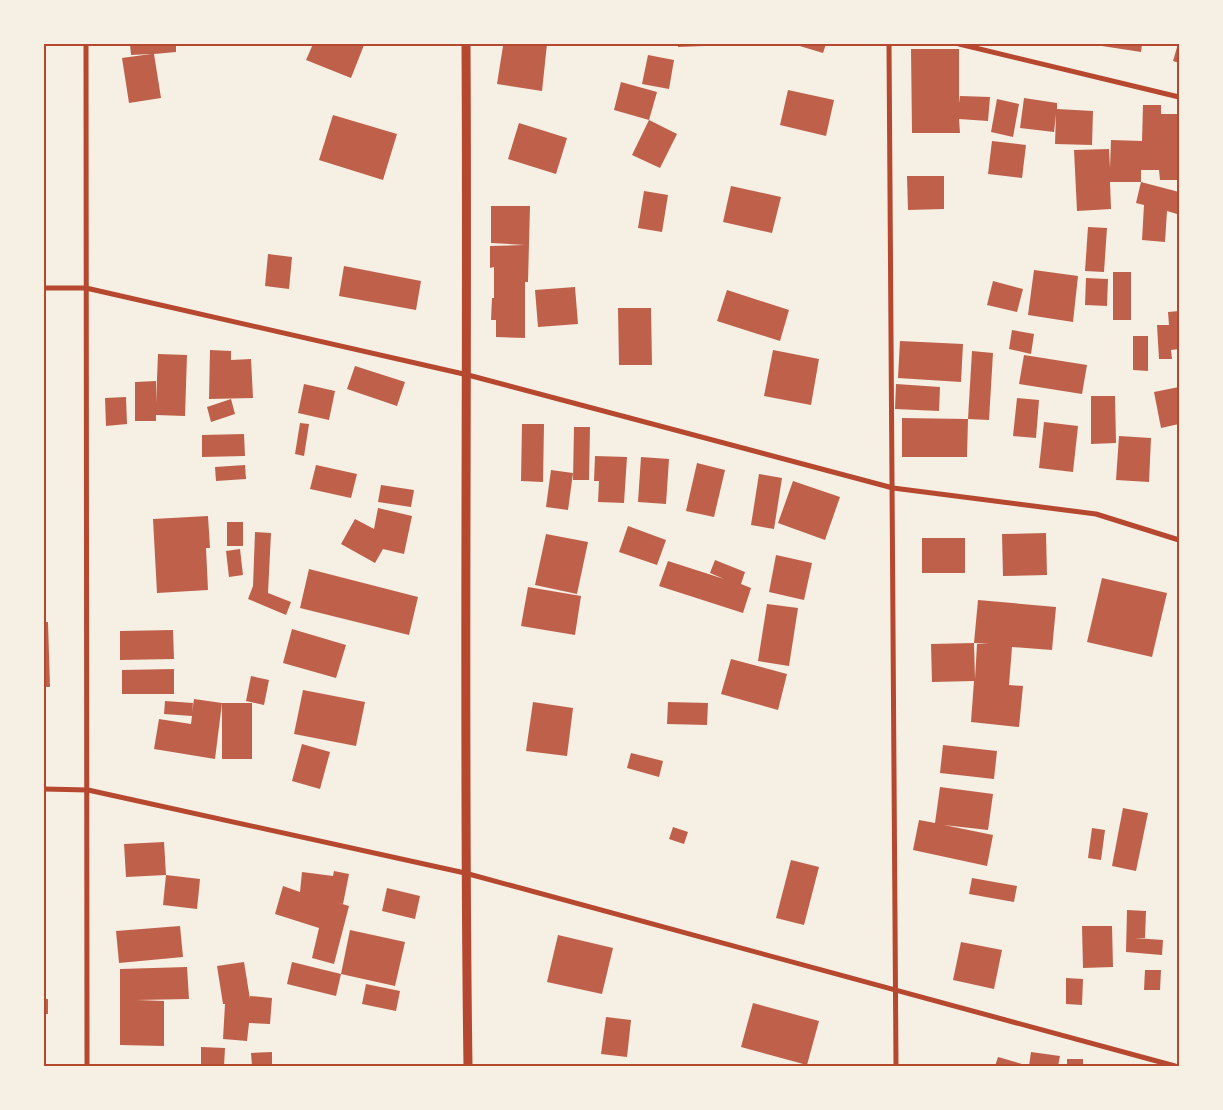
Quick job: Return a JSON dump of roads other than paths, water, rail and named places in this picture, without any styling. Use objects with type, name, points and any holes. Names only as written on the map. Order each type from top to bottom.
[{"type":"street","points":[[86,44],[87,1066]]},
{"type":"street","points":[[466,44],[468,375],[465,873],[468,1066]]},
{"type":"street","points":[[889,44],[896,1066]]},
{"type":"street","points":[[959,44],[1179,97]]},
{"type":"street","points":[[44,288],[86,288],[468,375],[893,488],[1096,514],[1179,540]]},
{"type":"street","points":[[44,790],[88,790],[465,873],[896,992],[1175,1066]]}]
